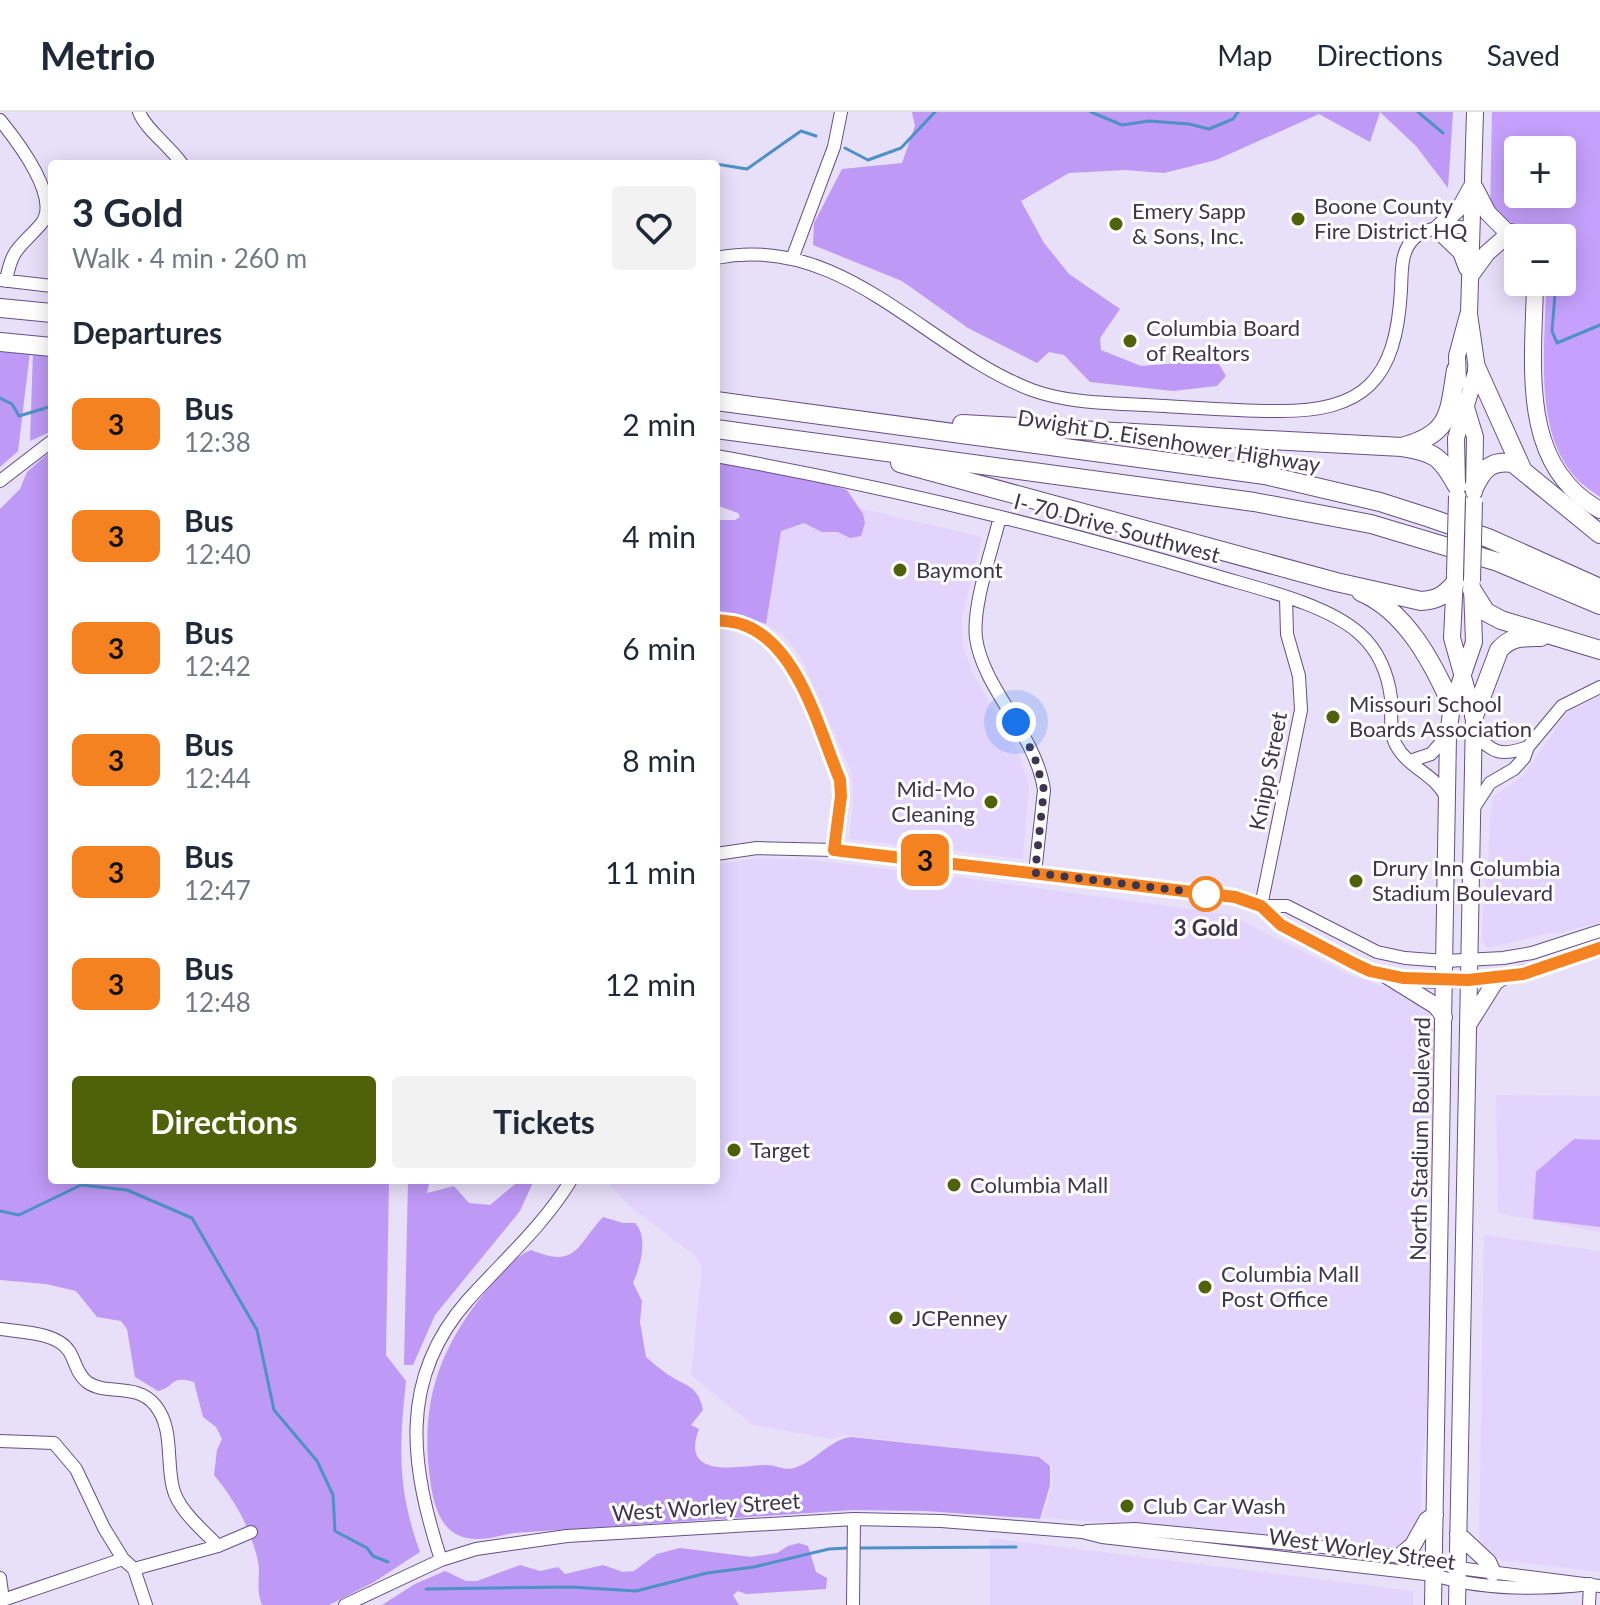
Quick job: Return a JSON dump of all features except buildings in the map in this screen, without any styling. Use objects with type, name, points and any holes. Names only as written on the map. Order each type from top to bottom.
[{"type":"highway","points":[[0,308],[48,313]]},
{"type":"highway","points":[[0,342],[48,347]]},
{"type":"highway","points":[[1477,369],[1522,469]]},
{"type":"highway","points":[[1402,447],[1423,441],[1441,428],[1456,370]]},
{"type":"highway","name":"Dwight D. Eisenhower Highway","points":[[720,402],[1265,475],[1380,502],[1488,538],[1600,588]]},
{"type":"highway","points":[[886,424],[1068,429],[1402,447],[1424,450],[1439,458],[1465,493],[1494,463],[1513,463],[1600,534]]},
{"type":"highway","points":[[720,430],[1254,502],[1371,524],[1498,562],[1600,605]]},
{"type":"highway","points":[[843,446],[1336,582],[1421,601],[1434,600],[1464,582],[1486,612],[1501,620],[1600,650]]},
{"type":"highway","points":[[1336,582],[1367,594],[1389,609],[1430,662],[1452,706]]},
{"type":"highway","points":[[1473,725],[1499,650],[1507,642],[1527,636],[1555,637]]},
{"type":"main road","name":"North Stadium Boulevard","points":[[1466,407],[1477,369],[1469,314],[1475,112]]},
{"type":"main road","points":[[1470,276],[1461,252],[1437,229],[1461,206],[1473,183]]},
{"type":"main road","points":[[1473,183],[1488,213],[1504,226]]},
{"type":"main road","points":[[1472,227],[1504,232]]},
{"type":"main road","points":[[1470,276],[1487,253],[1504,241]]},
{"type":"main road","points":[[1535,296],[1534,396],[1542,441],[1561,477],[1576,494],[1600,510]]},
{"type":"main road","name":"North Stadium Boulevard","points":[[1457,1605],[1473,725],[1452,638],[1464,582],[1465,493],[1475,445],[1456,370],[1460,339],[1469,314]]},
{"type":"main road","name":"North Stadium Boulevard","points":[[1433,1605],[1448,735],[1452,706],[1463,676]]},
{"type":"main road","points":[[1386,975],[1436,1006],[1444,1017]]},
{"type":"main road","points":[[1467,1026],[1495,982],[1504,976]]},
{"type":"main road","points":[[1400,1556],[1413,1545],[1427,1520],[1435,1515]]},
{"type":"main road","points":[[1458,1534],[1488,1562],[1493,1573]]},
{"type":"street","points":[[139,112],[179,160]]},
{"type":"street","points":[[792,259],[834,147],[841,112]]},
{"type":"street","points":[[0,120],[18,144],[44,190],[48,205]]},
{"type":"street","points":[[48,211],[43,221],[15,250],[3,281],[48,286]]},
{"type":"street","points":[[720,258],[762,255],[792,259],[827,269],[865,288],[988,370],[1037,392],[1100,402],[1308,412],[1353,398],[1386,366],[1399,320],[1404,252],[1411,241],[1422,232],[1472,227]]},
{"type":"street","points":[[0,481],[48,444]]},
{"type":"street","name":"I- 70 Drive Southwest","points":[[720,457],[929,499],[1123,548],[1286,597],[1344,620],[1363,636],[1377,654],[1391,695],[1395,743],[1410,761],[1440,784],[1447,798]]},
{"type":"street","points":[[1000,517],[975,621],[982,661],[1034,755],[1042,778],[1044,790],[1035,873]]},
{"type":"street","name":"Knipp Street","points":[[1261,906],[1301,710],[1302,692],[1287,634],[1286,597]]},
{"type":"street","points":[[720,620],[740,623],[766,637],[783,654],[801,684],[840,780],[834,850]]},
{"type":"street","points":[[1471,812],[1490,783],[1514,769],[1524,758],[1528,747],[1562,706],[1600,687]]},
{"type":"street","points":[[1473,725],[1486,746],[1500,753],[1512,753],[1528,747]]},
{"type":"street","points":[[1410,761],[1431,754],[1448,735]]},
{"type":"street","points":[[720,853],[757,848],[834,850],[1235,897],[1261,906],[1287,906],[1377,952],[1405,958],[1468,961],[1532,953],[1600,931]]},
{"type":"street","points":[[1261,906],[1281,925],[1353,963],[1386,975],[1445,981],[1504,976],[1551,966],[1600,948]]},
{"type":"street","points":[[441,1560],[427,1515],[416,1462],[418,1399],[427,1371],[454,1317],[554,1208],[569,1184]]},
{"type":"street","points":[[0,1329],[50,1337],[68,1348],[79,1375],[94,1387],[137,1392],[154,1404],[167,1430],[173,1489],[190,1516],[218,1546]]},
{"type":"street","points":[[0,1441],[54,1443],[76,1469],[104,1528],[123,1559],[134,1569],[146,1605]]},
{"type":"street","points":[[853,1605],[854,1519]]},
{"type":"street","name":"West Worley Street","points":[[345,1605],[441,1560],[476,1549],[567,1536],[854,1519],[941,1521],[1082,1532],[1135,1529],[1400,1556],[1458,1575],[1547,1589],[1595,1585]]},
{"type":"street","points":[[134,1569],[218,1546],[251,1532]]},
{"type":"street","name":"West Worley Street","points":[[1082,1532],[1102,1537],[1434,1568]]},
{"type":"street","points":[[0,1578],[1,1601],[123,1559]]},
{"type":"street","name":"West Worley Street","points":[[1458,1575],[1493,1573],[1595,1585]]},
{"type":"street","points":[[1589,1605],[1595,1585]]},
{"type":"shaded area","points":[[912,112],[1380,112],[1370,142],[1319,114],[1216,160],[1164,173],[1125,170],[1069,173],[1021,201],[1044,243],[1069,274],[1120,309],[1100,338],[1101,350],[1141,366],[1219,364],[1226,376],[1217,386],[1173,391],[1090,382],[1064,355],[1049,352],[1037,363],[968,328],[902,281],[813,245],[814,223],[842,169],[902,163],[915,126]]},
{"type":"shaded area","points":[[1380,112],[1453,112],[1448,188],[1416,146]]},
{"type":"shaded area","points":[[1492,112],[1600,112],[1600,497],[1578,480],[1561,457],[1552,434],[1544,384],[1546,296],[1576,296],[1576,224],[1511,222],[1490,218]]},
{"type":"shaded area","points":[[0,349],[30,352],[18,451],[0,467]]},
{"type":"shaded area","points":[[33,351],[48,353],[48,433],[30,441]]},
{"type":"shaded area","points":[[48,454],[48,1184],[389,1184],[386,1355],[406,1381],[402,1468],[407,1508],[420,1552],[374,1582],[329,1605],[262,1605],[258,1561],[251,1537],[235,1505],[214,1475],[217,1450],[222,1439],[216,1427],[203,1417],[194,1382],[176,1381],[158,1391],[135,1377],[127,1329],[121,1321],[97,1317],[76,1291],[46,1284],[0,1280],[0,509],[20,489],[27,472]]},
{"type":"shaded area","points":[[720,463],[819,481],[847,490],[863,514],[865,523],[861,536],[850,538],[838,532],[822,532],[804,523],[781,531],[766,624],[720,613],[720,520],[735,520],[740,517],[738,513],[720,506]]},
{"type":"shaded area","points":[[787,491],[982,537],[962,617],[963,646],[973,674],[1019,754],[1029,787],[1023,859],[849,839],[853,806],[852,774],[801,657],[784,636],[766,624]]},
{"type":"shaded area","points":[[1600,696],[1600,922],[1488,948],[1482,940],[1483,914],[1490,813],[1494,796],[1523,776],[1567,713]]},
{"type":"shaded area","name":"Columbia Mall","points":[[757,858],[802,859],[1230,915],[1350,975],[1406,991],[1431,1011],[1435,1020],[1427,1419],[1422,1461],[1421,1521],[1406,1545],[1395,1549],[1043,1518],[1052,1486],[1052,1466],[1042,1458],[845,1435],[833,1439],[753,1425],[691,1375],[702,1267],[695,1256],[631,1207],[610,1184],[720,1184],[720,864]]},
{"type":"shaded area","points":[[1496,1095],[1600,1096],[1600,1232],[1498,1213]]},
{"type":"shaded area","points":[[1574,1139],[1600,1140],[1600,1227],[1533,1219],[1536,1172]]},
{"type":"shaded area","points":[[408,1184],[429,1184],[427,1193],[454,1186],[469,1203],[490,1205],[515,1184],[532,1184],[520,1211],[435,1315],[413,1365],[404,1365]]},
{"type":"shaded area","points":[[603,1217],[635,1223],[642,1236],[642,1252],[633,1283],[642,1301],[640,1322],[646,1357],[690,1387],[698,1396],[703,1410],[691,1425],[699,1429],[695,1445],[697,1456],[704,1463],[728,1467],[766,1465],[793,1468],[836,1442],[851,1437],[1039,1457],[1050,1466],[1050,1485],[1040,1519],[925,1511],[853,1510],[514,1533],[481,1539],[467,1538],[453,1532],[442,1520],[435,1504],[428,1452],[431,1402],[445,1357],[469,1313],[495,1279],[512,1263],[531,1250],[558,1257],[567,1256],[574,1252]]},
{"type":"shaded area","points":[[1484,1235],[1600,1251],[1600,1572],[1501,1560],[1479,1547]]},
{"type":"shaded area","points":[[990,1538],[1413,1591],[1413,1605],[990,1605]]},
{"type":"shaded area","points":[[799,1543],[808,1546],[816,1572],[827,1578],[826,1589],[746,1594],[738,1591],[733,1595],[739,1605],[382,1605],[415,1584],[445,1571],[466,1581],[477,1581],[520,1565],[540,1571],[558,1567],[565,1574],[603,1565],[623,1572],[634,1571],[657,1554],[680,1548],[751,1557],[777,1553]]},
{"type":"waterway","points":[[845,148],[868,160],[901,148],[935,112]]},
{"type":"waterway","points":[[1091,112],[1122,125],[1149,121],[1209,129],[1233,119],[1238,112]]},
{"type":"waterway","points":[[1418,112],[1443,133]]},
{"type":"waterway","points":[[720,165],[747,169],[801,131],[816,136]]},
{"type":"waterway","points":[[1555,296],[1552,331],[1557,343],[1600,325]]},
{"type":"waterway","points":[[0,398],[12,404],[19,416],[48,407]]},
{"type":"waterway","points":[[0,1211],[19,1215],[81,1185],[127,1190],[192,1218],[257,1330],[274,1410],[317,1461],[333,1495],[335,1531],[388,1562]]},
{"type":"waterway","points":[[856,1548],[1016,1547]]},
{"type":"waterway","points":[[426,1589],[571,1587],[636,1591],[707,1573],[848,1548]]},
{"type":"bus line","name":"3","points":[[720,620],[740,623],[766,637],[783,654],[801,684],[840,780],[834,850],[1235,897],[1261,906],[1281,925],[1353,963],[1370,971],[1403,978],[1445,981],[1523,974],[1600,948]]},
{"type":"place","name":"Boone County Fire District HQ","points":[[1298,219]]},
{"type":"place","name":"Emery Sapp & Sons, Inc.","points":[[1116,224]]},
{"type":"place","name":"Columbia Board of Realtors","points":[[1130,341]]},
{"type":"place","name":"Baymont","points":[[900,570]]},
{"type":"place","name":"Missouri School Boards Association","points":[[1333,717]]},
{"type":"place","name":"Mid-Mo Cleaning","points":[[991,802]]},
{"type":"place","name":"Drury Inn Columbia Stadium Boulevard","points":[[1356,881]]},
{"type":"place","name":"3 Gold","points":[[1206,894]]},
{"type":"place","name":"Target","points":[[734,1150]]},
{"type":"place","name":"Columbia Mall","points":[[954,1185]]},
{"type":"place","name":"Columbia Mall Post Office","points":[[1205,1287]]},
{"type":"place","name":"JCPenney","points":[[896,1318]]},
{"type":"place","name":"Club Car Wash","points":[[1127,1506]]},
{"type":"route","points":[[1016,722],[1034,755],[1044,790],[1035,873],[1209,894],[1206,894]]}]
